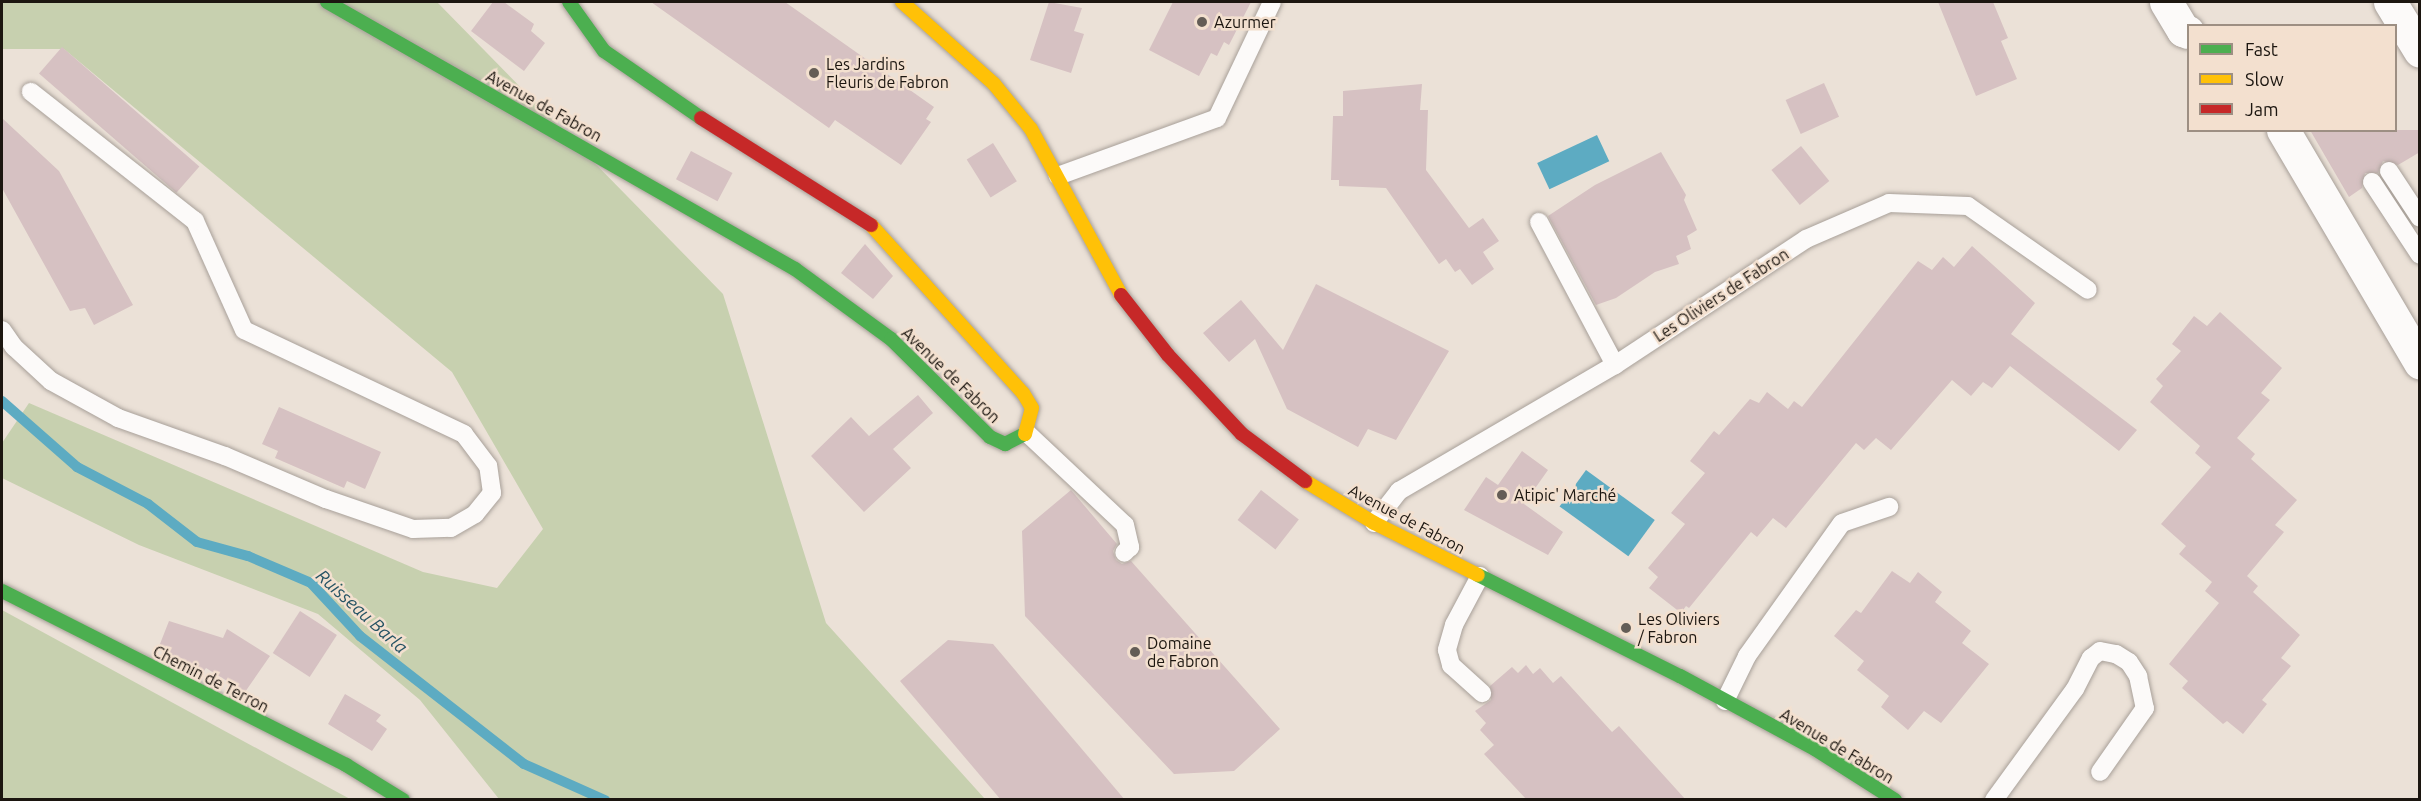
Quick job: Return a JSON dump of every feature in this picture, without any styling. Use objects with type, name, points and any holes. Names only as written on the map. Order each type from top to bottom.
[{"type":"street","name":"Avenue de Fabron","points":[[327,2],[795,269],[891,339],[990,437],[1005,444],[1027,433]]},
{"type":"street","points":[[569,2],[604,51],[647,84],[876,228],[1023,393],[1032,408],[1027,433]]},
{"type":"street","name":"Avenue de Fabron","points":[[902,2],[994,84],[1031,129],[1058,176],[1113,285],[1168,355],[1242,434],[1309,484],[1374,523],[1725,701],[1815,749],[1895,800]]},
{"type":"street","points":[[2166,2],[2182,30],[2187,32]]},
{"type":"street","points":[[2390,2],[2420,51]]},
{"type":"street","points":[[2284,132],[2420,363]]},
{"type":"street","name":"Chemin de Terron","points":[[2,591],[346,765],[403,800]]},
{"type":"lane","points":[[1058,176],[1217,118],[1272,2]]},
{"type":"lane","points":[[2,330],[14,347],[51,381],[118,418],[402,525],[451,528],[475,514],[492,493],[488,466],[464,434],[244,330],[195,221],[31,92]]},
{"type":"lane","points":[[2389,171],[2420,218]]},
{"type":"lane","points":[[2372,182],[2420,255]]},
{"type":"lane","name":"Les Oliviers de Fabron","points":[[1374,523],[1399,491],[1615,365],[1806,239],[1889,202],[1968,206],[2088,290]]},
{"type":"lane","points":[[1539,222],[1615,365]]},
{"type":"lane","points":[[1027,433],[1125,525],[1130,547],[1124,553]]},
{"type":"lane","points":[[1725,701],[1746,656],[1842,523],[1889,507]]},
{"type":"lane","points":[[1480,576],[1454,625],[1447,650],[1452,665],[1482,693]]},
{"type":"lane","points":[[2000,797],[2076,689],[2091,658],[2100,651],[2116,654],[2129,662],[2138,676],[2145,708],[2100,772]]},
{"type":"green space","points":[[2,2],[437,2],[723,294],[826,623],[985,799],[499,799],[420,700],[318,614],[139,545],[2,478],[2,443],[29,403],[423,572],[497,588],[543,529],[452,372],[64,49],[2,49]]},
{"type":"green space","points":[[2,610],[350,799],[2,799]]},
{"type":"water","points":[[1597,135],[1609,161],[1549,189],[1537,163]]},
{"type":"water","points":[[1586,470],[1655,520],[1628,556],[1560,506]]},
{"type":"building","points":[[493,2],[504,2],[534,24],[531,31],[545,43],[524,71],[471,31]]},
{"type":"building","name":"Les Jardins Fleuris de Fabron","points":[[651,2],[785,2],[934,107],[926,119],[931,122],[901,165],[835,120],[829,128]]},
{"type":"building","points":[[1049,2],[1082,8],[1074,31],[1084,34],[1071,73],[1030,60]]},
{"type":"building","name":"Azurmer","points":[[1173,2],[1251,2],[1229,45],[1224,42],[1217,56],[1211,53],[1199,76],[1149,50]]},
{"type":"building","points":[[1938,2],[1993,2],[2008,38],[2001,41],[2017,79],[1976,96]]},
{"type":"building","points":[[62,47],[199,166],[176,193],[39,73]]},
{"type":"building","points":[[1824,83],[1839,117],[1801,134],[1786,100]]},
{"type":"building","points":[[1422,84],[1420,110],[1428,110],[1426,170],[1469,228],[1483,218],[1499,241],[1483,252],[1494,269],[1472,285],[1460,269],[1455,272],[1446,259],[1439,264],[1386,188],[1339,186],[1339,180],[1331,180],[1333,116],[1343,116],[1343,91]]},
{"type":"building","points":[[2,118],[59,171],[133,305],[94,325],[85,308],[70,311],[2,188]]},
{"type":"building","points":[[2420,130],[2420,152],[2398,165],[2383,161],[2378,173],[2365,173],[2362,188],[2349,197],[2311,132]]},
{"type":"building","points":[[993,143],[1017,181],[991,198],[967,159]]},
{"type":"building","points":[[1801,146],[1829,181],[1800,205],[1771,170]]},
{"type":"building","points":[[691,151],[732,173],[717,201],[676,179]]},
{"type":"building","points":[[1661,152],[1686,195],[1684,200],[1697,230],[1687,236],[1691,249],[1676,256],[1679,264],[1655,272],[1616,298],[1596,305],[1548,216],[1595,185]]},
{"type":"building","points":[[865,244],[893,276],[873,299],[841,273]]},
{"type":"building","points":[[1972,246],[2035,303],[2011,334],[2137,430],[2119,451],[2010,366],[1992,388],[1983,382],[1971,396],[1952,380],[1891,450],[1876,438],[1864,450],[1856,443],[1786,528],[1773,518],[1757,537],[1751,532],[1689,608],[1686,606],[1681,613],[1649,588],[1658,577],[1648,568],[1685,524],[1671,513],[1705,473],[1690,461],[1714,431],[1719,435],[1750,399],[1759,403],[1767,392],[1788,409],[1794,401],[1802,407],[1918,261],[1932,270],[1943,257],[1954,267]]},
{"type":"building","points":[[1316,284],[1449,351],[1396,440],[1368,429],[1358,447],[1287,409],[1255,339],[1229,362],[1203,333],[1241,300],[1283,350]]},
{"type":"building","points":[[2220,312],[2282,368],[2261,393],[2270,400],[2237,438],[2255,454],[2251,459],[2297,500],[2275,525],[2284,532],[2247,576],[2258,586],[2253,592],[2300,635],[2281,658],[2291,666],[2262,700],[2267,704],[2243,734],[2227,721],[2223,724],[2182,688],[2188,681],[2169,664],[2219,603],[2205,591],[2212,582],[2179,554],[2186,546],[2161,524],[2211,467],[2195,453],[2200,446],[2150,402],[2163,386],[2156,379],[2181,351],[2172,344],[2194,316],[2207,326]]},
{"type":"building","points":[[918,395],[933,413],[893,449],[911,468],[864,512],[811,456],[851,417],[869,436]]},
{"type":"building","points":[[279,407],[381,452],[365,489],[347,481],[344,488],[275,458],[278,451],[262,444]]},
{"type":"building","name":"Atipic' Marché","points":[[1522,451],[1548,470],[1524,504],[1563,532],[1548,555],[1464,510],[1486,477],[1498,485]]},
{"type":"building","name":"Domaine de Fabron","points":[[1071,490],[1117,544],[1113,551],[1116,560],[1122,564],[1131,561],[1280,729],[1234,771],[1174,774],[1025,616],[1022,531]]},
{"type":"building","points":[[1261,490],[1299,520],[1275,549],[1238,520]]},
{"type":"building","points":[[1892,571],[1910,583],[1918,572],[1942,592],[1935,602],[1971,631],[1962,643],[1989,664],[1941,723],[1924,711],[1908,730],[1881,707],[1889,696],[1857,670],[1864,661],[1834,636],[1856,610],[1861,613]]},
{"type":"building","points":[[300,611],[337,635],[310,677],[273,653]]},
{"type":"building","points":[[169,621],[223,638],[227,629],[270,656],[245,692],[206,668],[204,671],[158,649]]},
{"type":"building","points":[[948,640],[993,644],[1125,800],[1001,800],[900,681]]},
{"type":"building","points":[[1526,665],[1533,674],[1540,668],[1553,683],[1561,676],[1612,732],[1619,726],[1686,800],[1527,800],[1484,754],[1494,745],[1480,730],[1486,723],[1475,711],[1491,700],[1490,686],[1512,667],[1518,673]]},
{"type":"building","points":[[345,694],[381,715],[376,721],[387,729],[372,751],[328,724]]},
{"type":"waterway","name":"Ruisseau Barla","points":[[2,401],[77,467],[148,504],[197,542],[248,556],[311,583],[360,636],[524,764],[605,800]]},
{"type":"traffic: fast","points":[[327,2],[795,269],[891,339],[990,437],[1005,444],[1025,434]]},
{"type":"traffic: fast","points":[[569,2],[604,51],[701,118]]},
{"type":"traffic: fast","points":[[1478,575],[1680,676],[1815,749],[1895,800]]},
{"type":"traffic: fast","points":[[2,591],[346,765],[403,800]]},
{"type":"traffic: slow","points":[[902,2],[994,84],[1031,129],[1121,295]]},
{"type":"traffic: slow","points":[[871,225],[1023,393],[1032,408],[1025,434]]},
{"type":"traffic: slow","points":[[1305,481],[1374,523],[1478,575]]},
{"type":"traffic: jam","points":[[701,118],[871,225]]},
{"type":"traffic: jam","points":[[1121,295],[1168,355],[1242,434],[1305,481]]},
{"type":"place","name":"Azurmer","points":[[1202,22]]},
{"type":"place","name":"Les Jardins Fleuris de Fabron","points":[[814,73]]},
{"type":"place","name":"Atipic' Marché","points":[[1502,495]]},
{"type":"place","name":"Les Oliviers / Fabron","points":[[1626,628]]},
{"type":"place","name":"Domaine de Fabron","points":[[1135,652]]}]
